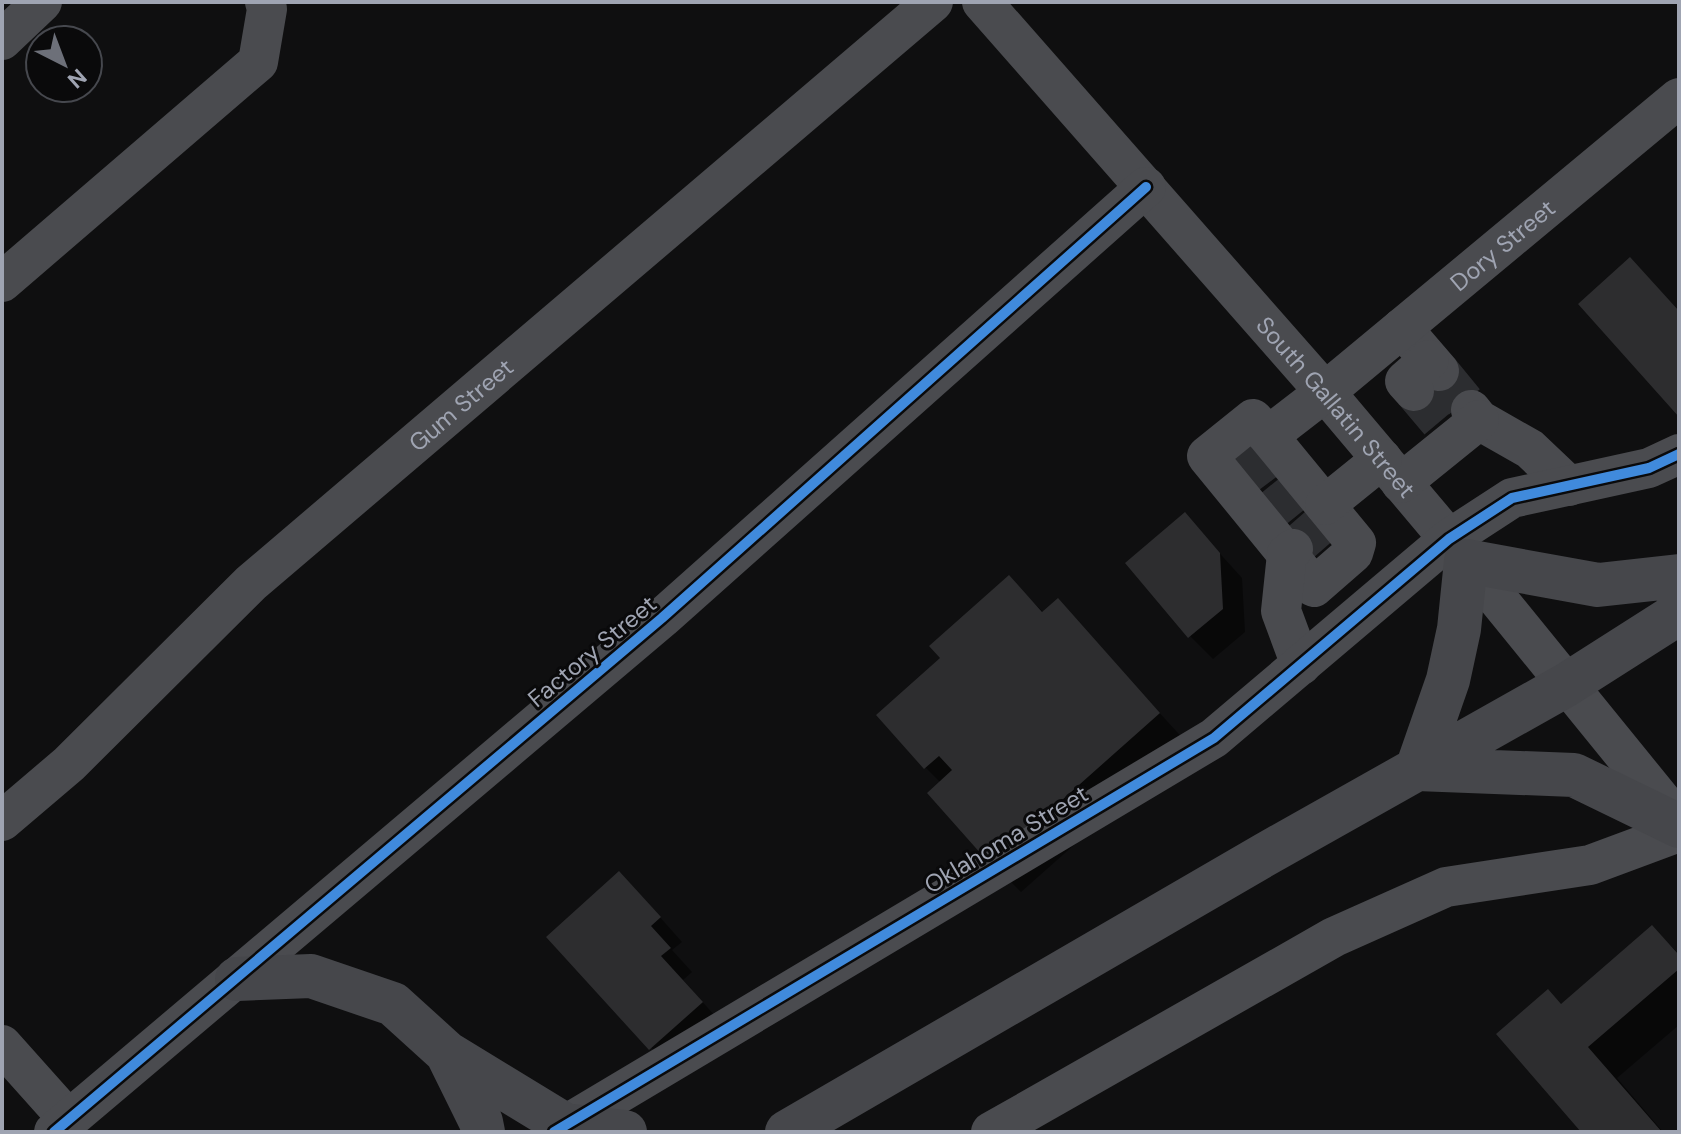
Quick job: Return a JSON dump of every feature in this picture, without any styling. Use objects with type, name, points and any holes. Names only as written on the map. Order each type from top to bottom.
[{"type":"main road","points":[[1417,769],[1448,680],[1459,629],[1458,550],[1598,585],[1679,576]]},
{"type":"main road","points":[[787,1132],[1266,854],[1566,685],[1679,613]]},
{"type":"main road","points":[[1417,769],[1574,775],[1679,827]]},
{"type":"main road","points":[[237,979],[311,976],[393,1004],[447,1053],[560,1128],[625,1132]]},
{"type":"main road","points":[[447,1053],[483,1132]]},
{"type":"street","points":[[2,40],[42,2]]},
{"type":"street","points":[[2,282],[258,62],[267,9],[265,2]]},
{"type":"street","name":"Gum Street","points":[[2,821],[69,764],[251,583],[933,2]]},
{"type":"street","name":"South Gallatin Street","points":[[982,2],[1325,392],[1458,550],[1679,827]]},
{"type":"street","name":"Dory Street","points":[[1273,447],[1325,392],[1679,98]]},
{"type":"street","name":"Factory Street","points":[[62,1126],[662,618],[1146,187]]},
{"type":"street","points":[[1402,328],[1427,374]]},
{"type":"street","points":[[1253,419],[1273,447],[1317,503],[1356,543],[1353,553],[1314,587],[1290,551],[1236,483],[1207,456],[1253,419]]},
{"type":"street","points":[[1317,503],[1391,471],[1463,424],[1530,449],[1569,486]]},
{"type":"street","name":"Oklahoma Street","points":[[560,1128],[1214,738],[1301,665],[1458,550],[1512,498],[1649,468],[1679,454]]},
{"type":"street","points":[[1290,551],[1281,611],[1301,665]]},
{"type":"street","points":[[991,1132],[1334,937],[1446,887],[1590,865],[1679,827]]},
{"type":"street","points":[[2,1045],[62,1126]]},
{"type":"building","points":[[1630,257],[1679,311],[1679,417],[1578,304]]},
{"type":"building","points":[[1185,512],[1220,553],[1223,609],[1188,638],[1125,563]]},
{"type":"building","points":[[1009,575],[1042,612],[1058,598],[1160,713],[990,864],[927,793],[952,770],[939,756],[924,769],[876,715],[940,658],[929,646]]},
{"type":"building","points":[[619,871],[661,917],[651,926],[671,948],[661,956],[703,1002],[649,1050],[546,937]]},
{"type":"building","points":[[1652,925],[1679,955],[1679,969],[1588,1047],[1662,1132],[1581,1132],[1496,1034],[1548,989],[1561,1004]]},
{"type":"tunnel","points":[[1439,371],[1471,410]]},
{"type":"tunnel","points":[[1414,391],[1446,429]]},
{"type":"tunnel","points":[[1239,480],[1271,456]]},
{"type":"tunnel","points":[[1266,515],[1298,489]]},
{"type":"tunnel","points":[[1293,549],[1325,521]]},
{"type":"cycle path","points":[[54,1132],[662,618],[1146,187]]},
{"type":"cycle path","points":[[554,1132],[1214,738],[1449,539],[1512,498],[1649,468],[1679,454]]}]
